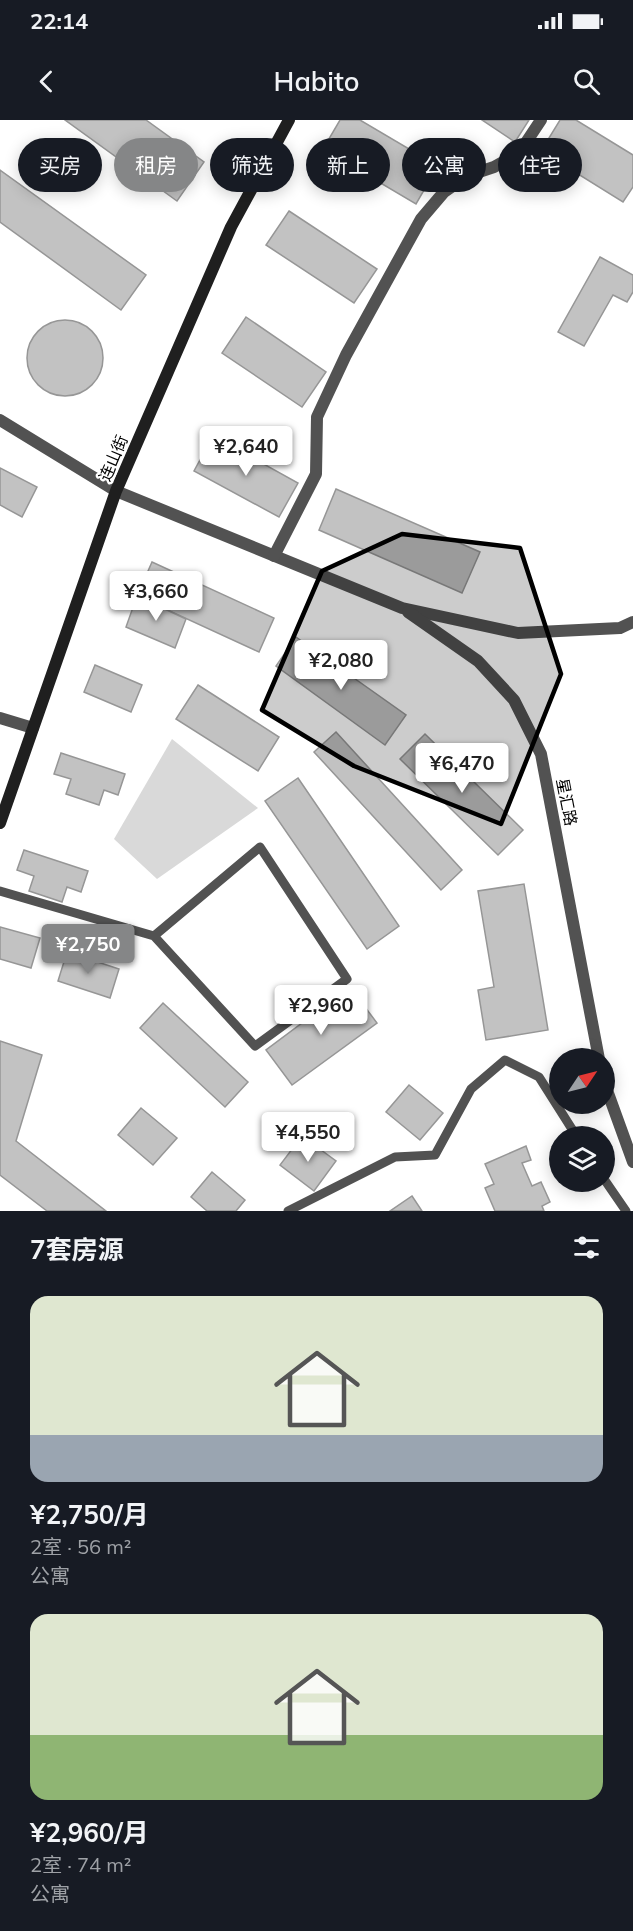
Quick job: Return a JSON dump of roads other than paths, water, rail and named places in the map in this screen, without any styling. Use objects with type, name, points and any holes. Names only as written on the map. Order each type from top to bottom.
[{"type":"street","name":"连山街","points":[[0,823],[116,491],[231,227],[289,120]]},
{"type":"street","points":[[274,556],[316,474],[317,417],[346,355],[421,219],[444,192],[467,176],[494,167],[519,153],[541,120]]},
{"type":"street","points":[[0,420],[116,491],[402,608],[518,633],[620,628],[633,622]]},
{"type":"street","name":"星汇路","points":[[402,608],[478,661],[514,700],[541,754],[596,1048]]},
{"type":"street","points":[[0,718],[33,728]]},
{"type":"street","points":[[615,1112],[633,1162]]},
{"type":"lane","points":[[0,891],[154,936],[255,1046],[347,979],[260,847],[154,936]]},
{"type":"lane","points":[[288,1211],[395,1156],[435,1155],[471,1089],[505,1060],[538,1077],[570,1126]]},
{"type":"lane","points":[[613,1192],[626,1211]]}]
